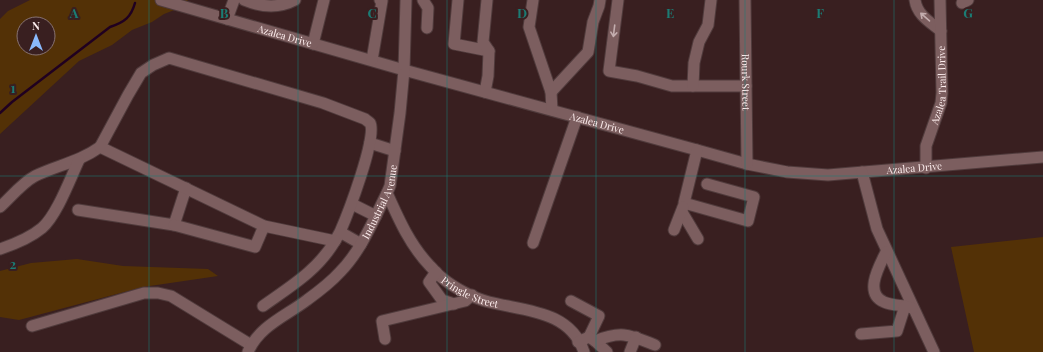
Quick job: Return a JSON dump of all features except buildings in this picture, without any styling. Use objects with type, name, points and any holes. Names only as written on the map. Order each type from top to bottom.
[{"type":"street","name":"Azalea Drive","points":[[161,0],[404,70],[747,164],[794,173],[828,175],[926,168],[1043,157]]},
{"type":"street","points":[[227,19],[234,0]]},
{"type":"street","points":[[244,0],[257,5],[270,7],[280,6],[295,0]]},
{"type":"street","points":[[313,44],[324,0]]},
{"type":"street","points":[[372,60],[382,1],[380,0]]},
{"type":"street","name":"Industrial Avenue","points":[[250,349],[266,327],[307,300],[340,272],[361,244],[387,193],[390,186],[400,113],[404,70],[406,0]]},
{"type":"street","points":[[423,0],[428,8],[427,28]]},
{"type":"street","points":[[458,0],[454,44],[489,51]]},
{"type":"street","points":[[485,92],[488,76],[489,51],[483,42],[487,0]]},
{"type":"street","points":[[532,0],[528,27],[551,92],[552,110]]},
{"type":"street","points":[[551,92],[588,52],[592,22],[600,0]]},
{"type":"street","points":[[618,0],[609,71],[637,76],[672,86],[746,86]]},
{"type":"street","points":[[693,86],[694,63],[698,42],[708,25],[711,0]]},
{"type":"street","name":"Rourk Street","points":[[745,0],[747,164]]},
{"type":"street","points":[[915,0],[916,8],[920,14],[941,31]]},
{"type":"street","name":"Azalea Trail Drive","points":[[926,168],[926,146],[941,103],[943,76],[940,0]]},
{"type":"street","points":[[0,207],[34,177],[79,160],[100,147],[141,73],[153,65],[169,58],[323,103],[365,119],[370,122],[370,143],[352,204],[338,236],[328,254],[314,269],[262,306]]},
{"type":"street","points":[[533,244],[577,117]]},
{"type":"street","points":[[370,143],[395,151]]},
{"type":"street","points":[[100,147],[264,226],[338,236],[361,244]]},
{"type":"street","points":[[674,230],[683,207],[697,150]]},
{"type":"street","points":[[0,249],[30,236],[43,227],[59,205],[79,160]]},
{"type":"street","points":[[862,172],[877,229],[886,252],[910,307],[934,352]]},
{"type":"street","points":[[683,207],[748,221],[754,197],[707,184]]},
{"type":"street","points":[[174,225],[186,188]]},
{"type":"street","name":"Pringle Street","points":[[387,193],[400,224],[418,253],[440,277],[488,302],[534,311],[550,317],[573,333],[580,349]]},
{"type":"street","points":[[352,204],[376,216]]},
{"type":"street","points":[[683,207],[698,239]]},
{"type":"street","points":[[78,210],[174,225],[255,247],[264,226]]},
{"type":"street","points":[[886,252],[876,272],[873,283],[875,294],[882,301],[910,307]]},
{"type":"street","points":[[436,272],[429,282],[442,300],[455,304]]},
{"type":"street","points":[[32,326],[144,293],[158,293],[170,296],[250,349]]},
{"type":"street","points":[[385,339],[382,321],[455,304],[465,301],[472,295]]},
{"type":"street","points":[[571,301],[599,316],[592,339]]},
{"type":"street","points":[[861,334],[897,331],[910,307]]},
{"type":"street","points":[[580,349],[592,339],[620,334],[636,337],[655,345]]},
{"type":"street","points":[[630,352],[636,337]]},
{"type":"street","points":[[592,339],[608,352]]},
{"type":"shaded area","points":[[30,0],[188,0],[182,7],[132,30],[112,45],[79,61],[0,134],[0,19],[8,11]]},
{"type":"shaded area","points":[[1043,237],[1043,352],[974,352],[951,247]]},
{"type":"shaded area","points":[[77,259],[123,266],[208,269],[218,276],[143,287],[19,320],[0,317],[0,271],[31,263]]},
{"type":"waterway","points":[[0,113],[12,102],[110,27],[127,18],[132,12],[135,3]]}]
